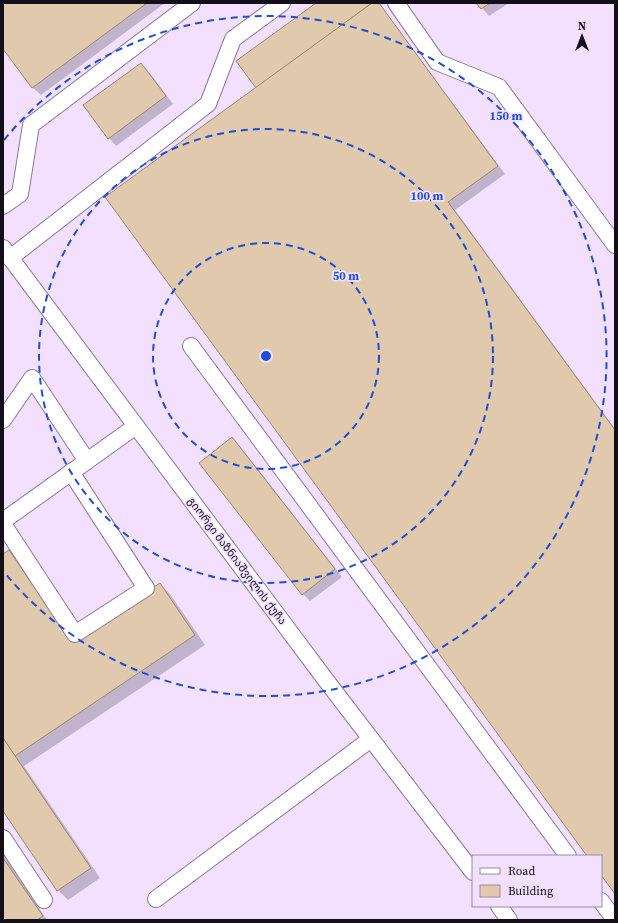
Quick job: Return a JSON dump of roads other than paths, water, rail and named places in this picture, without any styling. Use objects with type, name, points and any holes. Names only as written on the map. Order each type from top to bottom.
[{"type":"street","points":[[3,206],[20,194],[31,126],[192,3]]},
{"type":"street","points":[[5,251],[208,104],[233,39],[282,3]]},
{"type":"street","points":[[396,3],[438,62],[499,87],[615,246]]},
{"type":"street","name":"გიორგი მაზნიაშვილის ქუჩა","points":[[5,251],[371,739],[472,871]]},
{"type":"street","points":[[192,346],[567,855]]},
{"type":"street","points":[[3,420],[32,378],[88,461]]},
{"type":"street","points":[[3,521],[136,426]]},
{"type":"street","points":[[3,524],[75,634],[146,588],[71,472]]},
{"type":"street","points":[[156,899],[371,739]]},
{"type":"street","points":[[3,838],[44,900]]},
{"type":"street","points":[[602,902],[615,920]]},
{"type":"street","points":[[500,907],[509,920]]}]
